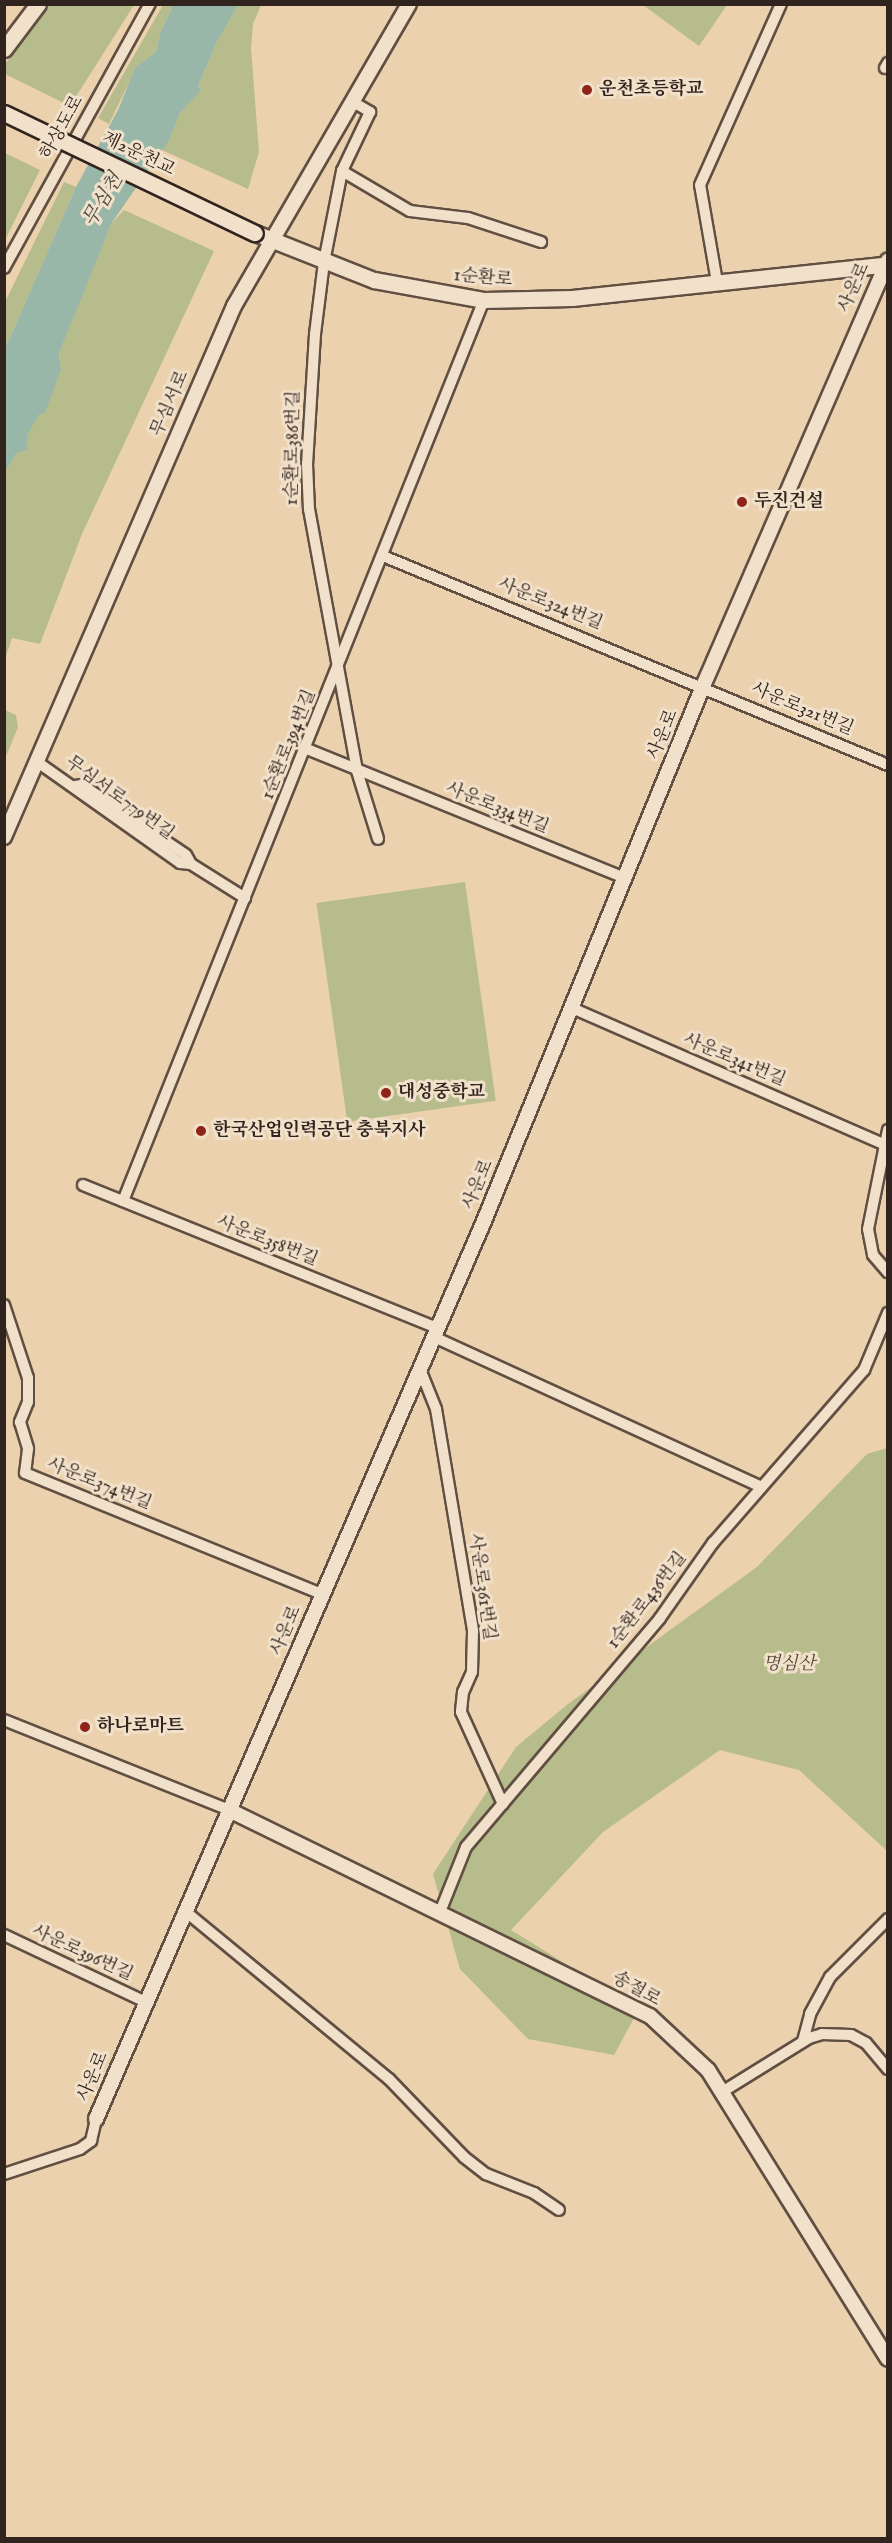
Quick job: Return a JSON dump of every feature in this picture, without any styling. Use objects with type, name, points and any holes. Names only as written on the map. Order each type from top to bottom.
[{"type":"main road","points":[[4,49],[38,4]]},
{"type":"main road","name":"제2운천교","points":[[4,112],[255,233]]},
{"type":"main road","name":"1순환로","points":[[255,233],[374,280],[484,300],[572,298],[887,263]]},
{"type":"street","name":"하상도로","points":[[4,268],[150,4]]},
{"type":"street","name":"무심서로","points":[[4,837],[216,345],[272,240],[409,4]]},
{"type":"street","points":[[717,282],[700,185],[781,4]]},
{"type":"street","name":"1순환로386번길","points":[[352,102],[370,112],[342,171],[324,262],[315,334],[307,464],[309,509],[357,771]]},
{"type":"street","points":[[342,171],[411,211],[468,218],[541,242]]},
{"type":"street","name":"사운로","points":[[96,2119],[436,1333],[703,686],[887,263]]},
{"type":"street","name":"1순환로394번길","points":[[123,1201],[307,749],[484,300]]},
{"type":"street","name":"사운로324번길","points":[[383,556],[703,686]]},
{"type":"street","name":"사운로321번길","points":[[703,686],[888,765]]},
{"type":"street","name":"사운로334번길","points":[[307,749],[625,878]]},
{"type":"street","name":"무심서로779번길","points":[[36,761],[75,786],[78,794],[180,863],[191,864],[245,898]]},
{"type":"street","points":[[357,771],[378,839]]},
{"type":"street","name":"사운로341번길","points":[[572,1008],[885,1145]]},
{"type":"street","points":[[888,1130],[868,1242],[873,1255],[888,1272]]},
{"type":"street","name":"사운로358번길","points":[[83,1185],[436,1333],[761,1487]]},
{"type":"street","name":"사운로374번길","points":[[4,1305],[28,1378],[28,1402],[20,1422],[28,1449],[25,1473],[322,1594]]},
{"type":"street","name":"1순환로436번길","points":[[440,1912],[466,1847],[660,1618],[713,1543],[864,1370],[888,1313]]},
{"type":"street","name":"사운로361번길","points":[[420,1369],[436,1409],[473,1631],[472,1672],[463,1692],[461,1712],[503,1804]]},
{"type":"street","points":[[4,1720],[229,1810]]},
{"type":"street","name":"송절로","points":[[229,1810],[651,2016],[708,2070],[888,2359]]},
{"type":"street","points":[[185,1911],[389,2079],[464,2157],[486,2174],[534,2193],[559,2210]]},
{"type":"street","points":[[803,2042],[810,2014],[830,1977],[888,1919]]},
{"type":"street","name":"사운로396번길","points":[[4,1935],[146,2002]]},
{"type":"street","points":[[722,2092],[803,2042],[822,2034],[851,2035],[866,2043],[888,2068]]},
{"type":"street","points":[[4,2174],[61,2158],[80,2148],[91,2140],[96,2119]]},
{"type":"green space","points":[[45,5],[134,5],[70,106],[5,74],[6,63]]},
{"type":"green space","points":[[163,5],[173,5],[160,33],[156,52],[136,68],[109,124],[98,118]]},
{"type":"green space","points":[[238,5],[261,5],[253,24],[251,48],[259,152],[248,189],[162,150],[180,113],[200,90],[198,86],[217,42]]},
{"type":"green space","points":[[643,5],[727,5],[699,46]]},
{"type":"green space","points":[[5,153],[40,170],[5,240]]},
{"type":"green space","points":[[64,182],[76,187],[5,349],[5,302]]},
{"type":"green space","points":[[124,210],[214,251],[82,534],[40,644],[12,638],[5,659],[5,473],[16,452],[27,450],[27,436],[61,369],[59,353],[86,282],[111,224]]},
{"type":"green space","points":[[5,710],[16,715],[18,727],[5,759]]},
{"type":"green space","points":[[465,882],[496,1101],[347,1122],[316,903]]},
{"type":"green space","name":"명심산","points":[[887,1448],[887,1851],[799,1770],[720,1750],[603,1832],[511,1930],[639,2009],[614,2055],[528,2039],[460,1969],[433,1874],[516,1747],[568,1704],[757,1567],[867,1454]]},
{"type":"water","name":"무심천","points":[[173,5],[238,5],[217,42],[198,86],[201,90],[180,113],[169,140],[111,224],[59,353],[61,369],[45,413],[39,414],[27,436],[27,450],[16,453],[5,473],[5,349],[76,187],[118,110],[135,68],[156,52],[160,33]]},
{"type":"place","name":"운천초등학교","points":[[587,90]]},
{"type":"place","name":"두진건설","points":[[742,502]]},
{"type":"place","name":"대성중학교","points":[[386,1093]]},
{"type":"place","name":"한국산업인력공단 충북지사","points":[[201,1131]]},
{"type":"place","name":"하나로마트","points":[[85,1727]]}]
